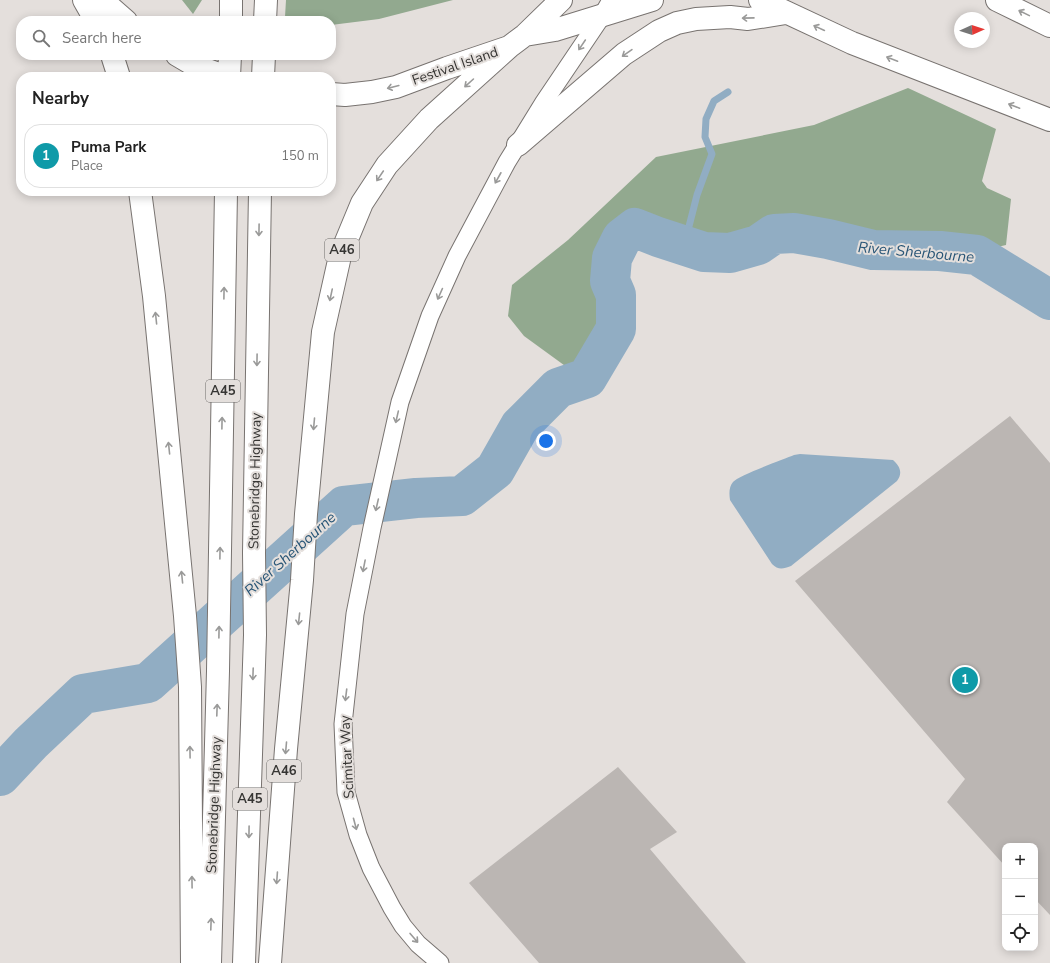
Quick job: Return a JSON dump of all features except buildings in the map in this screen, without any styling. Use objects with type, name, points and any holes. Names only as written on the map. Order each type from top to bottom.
[{"type":"highway","points":[[84,0],[93,16]]},
{"type":"highway","points":[[102,0],[120,16]]},
{"type":"highway","points":[[231,0],[231,16]]},
{"type":"highway","points":[[265,16],[266,0]]},
{"type":"highway","name":"Festival Island","points":[[336,94],[365,93],[396,87],[517,41],[561,0]]},
{"type":"highway","points":[[517,41],[555,30],[606,8],[652,0]]},
{"type":"highway","points":[[760,0],[852,43],[1050,120]]},
{"type":"highway","points":[[997,0],[1050,26]]},
{"type":"highway","points":[[518,145],[624,54],[659,31],[676,23],[696,19],[730,17],[748,19],[786,13]]},
{"type":"highway","name":"A46","points":[[270,963],[286,749],[323,332],[340,256],[362,203],[387,165],[429,119],[517,41]]},
{"type":"highway","points":[[114,60],[117,72]]},
{"type":"highway","points":[[186,60],[194,65],[214,72]]},
{"type":"highway","points":[[228,72],[230,60]]},
{"type":"highway","points":[[263,72],[264,60]]},
{"type":"highway","points":[[141,196],[154,296],[185,616],[190,687],[192,963]]},
{"type":"highway","name":"Stonebridge Highway","points":[[210,963],[218,671],[226,196]]},
{"type":"highway","name":"Stonebridge Highway","points":[[244,963],[255,635],[254,553],[260,196]]},
{"type":"street","name":"Scimitar Way","points":[[438,963],[418,944],[403,926],[392,908],[371,868],[358,835],[346,792],[343,724],[355,614],[372,528],[400,402],[430,316],[457,256],[493,187],[544,102],[606,8]]},
{"type":"green space","points":[[182,0],[202,0],[193,14]]},
{"type":"green space","points":[[286,0],[453,0],[379,19],[336,24],[336,16],[285,16]]},
{"type":"green space","points":[[908,88],[996,129],[982,181],[987,188],[1011,199],[1006,245],[984,250],[935,239],[848,235],[799,219],[770,221],[745,241],[719,247],[695,239],[676,226],[658,217],[638,212],[621,221],[607,236],[597,267],[607,292],[604,326],[583,368],[568,368],[524,336],[508,316],[512,285],[568,240],[656,157],[814,125]]},
{"type":"water","points":[[800,454],[893,460],[899,467],[900,475],[897,481],[791,566],[779,568],[772,564],[730,500],[729,493],[733,482],[737,479],[794,455]]},
{"type":"waterway","points":[[684,246],[697,195],[712,154],[705,137],[706,119],[714,101],[728,92]]},
{"type":"waterway","name":"River Sherbourne","points":[[0,776],[31,743],[83,694],[148,683],[344,506],[416,498],[462,496],[495,470],[520,426],[558,388],[587,378],[616,329],[616,295],[610,281],[612,258],[622,238],[635,228],[704,252],[730,253],[758,245],[774,234],[794,233],[828,239],[873,250],[940,251],[977,255],[1050,300]]},
{"type":"place","name":"Puma Park","points":[[965,680]]}]
